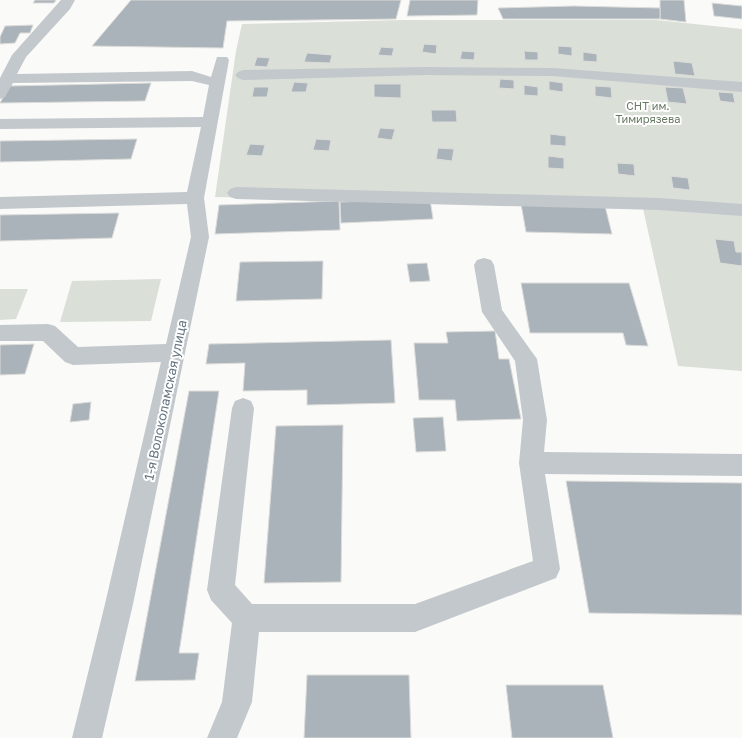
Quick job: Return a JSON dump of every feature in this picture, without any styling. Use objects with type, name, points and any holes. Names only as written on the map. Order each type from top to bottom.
[{"type":"street","points":[[0,94],[19,55],[66,6],[68,0]]},
{"type":"street","points":[[0,56],[19,55]]},
{"type":"street","name":"1-я Волоколамская улица","points":[[88,738],[120,604],[200,237],[195,198],[222,60]]},
{"type":"street","points":[[243,75],[425,71],[553,72],[742,87]]},
{"type":"street","points":[[7,79],[192,76],[218,83]]},
{"type":"street","points":[[0,124],[210,122]]},
{"type":"street","points":[[236,193],[658,204],[742,210]]},
{"type":"street","points":[[0,202],[195,198]]},
{"type":"street","points":[[243,408],[220,590],[246,618],[415,618],[547,568],[531,463],[535,420],[526,359],[492,312],[484,265]]},
{"type":"street","points":[[0,333],[48,332],[73,356],[175,353]]},
{"type":"street","points":[[531,463],[742,465]]},
{"type":"street","points":[[222,738],[237,702],[246,618]]},
{"type":"green space","name":"СНТ им. Тимирязева","points":[[403,20],[656,20],[742,29],[742,371],[678,366],[642,204],[215,197],[236,51],[242,24]]},
{"type":"green space","points":[[161,279],[151,321],[60,322],[72,281]]},
{"type":"green space","points":[[0,289],[28,289],[16,319],[0,320]]},
{"type":"building","points":[[35,0],[56,0],[54,3],[33,3]]},
{"type":"building","points":[[131,0],[401,0],[396,19],[227,21],[223,48],[92,46]]},
{"type":"building","points":[[410,0],[478,0],[477,15],[407,16]]},
{"type":"building","points":[[660,0],[684,0],[686,22],[660,19]]},
{"type":"building","points":[[712,3],[742,6],[742,19],[714,16]]},
{"type":"building","points":[[574,6],[660,8],[660,19],[503,19],[498,8]]},
{"type":"building","points":[[33,25],[30,33],[20,33],[15,43],[0,44],[0,37],[5,26]]},
{"type":"building","points":[[424,44],[437,45],[436,54],[422,52]]},
{"type":"building","points":[[558,46],[572,47],[572,56],[558,54]]},
{"type":"building","points":[[381,47],[394,48],[392,56],[378,55]]},
{"type":"building","points":[[462,51],[475,52],[474,60],[460,59]]},
{"type":"building","points":[[524,51],[538,52],[538,60],[525,60]]},
{"type":"building","points":[[583,52],[597,54],[597,62],[583,61]]},
{"type":"building","points":[[307,53],[332,55],[330,63],[304,62]]},
{"type":"building","points":[[257,57],[270,58],[267,67],[254,66]]},
{"type":"building","points":[[673,61],[692,63],[695,76],[675,74]]},
{"type":"building","points":[[500,79],[514,80],[514,89],[499,88]]},
{"type":"building","points":[[549,81],[563,83],[563,92],[549,90]]},
{"type":"building","points":[[294,82],[308,83],[306,92],[291,92]]},
{"type":"building","points":[[151,83],[145,101],[0,103],[9,86]]},
{"type":"building","points":[[374,84],[401,84],[401,98],[374,97]]},
{"type":"building","points":[[524,85],[538,87],[538,96],[524,95]]},
{"type":"building","points":[[595,86],[611,87],[612,98],[595,96]]},
{"type":"building","points":[[254,87],[269,87],[267,97],[252,97]]},
{"type":"building","points":[[665,87],[683,88],[687,104],[668,102]]},
{"type":"building","points":[[718,92],[733,93],[735,103],[720,101]]},
{"type":"building","points":[[431,110],[456,110],[457,122],[432,122]]},
{"type":"building","points":[[380,128],[395,129],[392,140],[377,138]]},
{"type":"building","points":[[550,134],[566,136],[566,146],[550,145]]},
{"type":"building","points":[[137,139],[131,159],[0,162],[0,141]]},
{"type":"building","points":[[316,139],[331,140],[329,151],[313,150]]},
{"type":"building","points":[[250,144],[265,145],[262,156],[246,155]]},
{"type":"building","points":[[438,148],[454,149],[452,161],[436,159]]},
{"type":"building","points":[[548,156],[564,158],[564,169],[548,168]]},
{"type":"building","points":[[617,163],[634,164],[635,176],[618,174]]},
{"type":"building","points":[[671,176],[688,178],[690,190],[673,188]]},
{"type":"building","points":[[430,199],[433,219],[341,223],[340,202]]},
{"type":"building","points":[[339,201],[340,230],[215,234],[219,205]]},
{"type":"building","points":[[521,204],[605,206],[612,234],[526,232]]},
{"type":"building","points":[[119,213],[112,238],[0,241],[0,215]]},
{"type":"building","points":[[715,239],[734,241],[736,252],[742,252],[742,266],[720,263]]},
{"type":"building","points":[[323,261],[322,299],[236,301],[240,262]]},
{"type":"building","points":[[427,263],[430,281],[410,282],[407,264]]},
{"type":"building","points":[[521,283],[629,283],[648,346],[626,345],[623,333],[530,333]]},
{"type":"building","points":[[495,331],[499,359],[509,359],[521,419],[457,421],[455,400],[419,400],[414,343],[448,343],[446,332]]},
{"type":"building","points":[[391,340],[395,403],[307,405],[307,390],[243,391],[245,363],[206,364],[209,344]]},
{"type":"building","points":[[34,344],[25,374],[0,375],[0,345]]},
{"type":"building","points":[[189,391],[219,391],[179,653],[199,653],[195,680],[135,681]]},
{"type":"building","points":[[91,402],[89,420],[70,422],[73,404]]},
{"type":"building","points":[[443,417],[446,451],[416,452],[413,418]]},
{"type":"building","points":[[343,425],[341,582],[264,583],[276,426]]},
{"type":"building","points":[[566,481],[742,483],[742,615],[589,613]]},
{"type":"building","points":[[307,675],[409,675],[411,738],[304,738]]},
{"type":"building","points":[[506,685],[603,685],[613,738],[512,738]]}]
